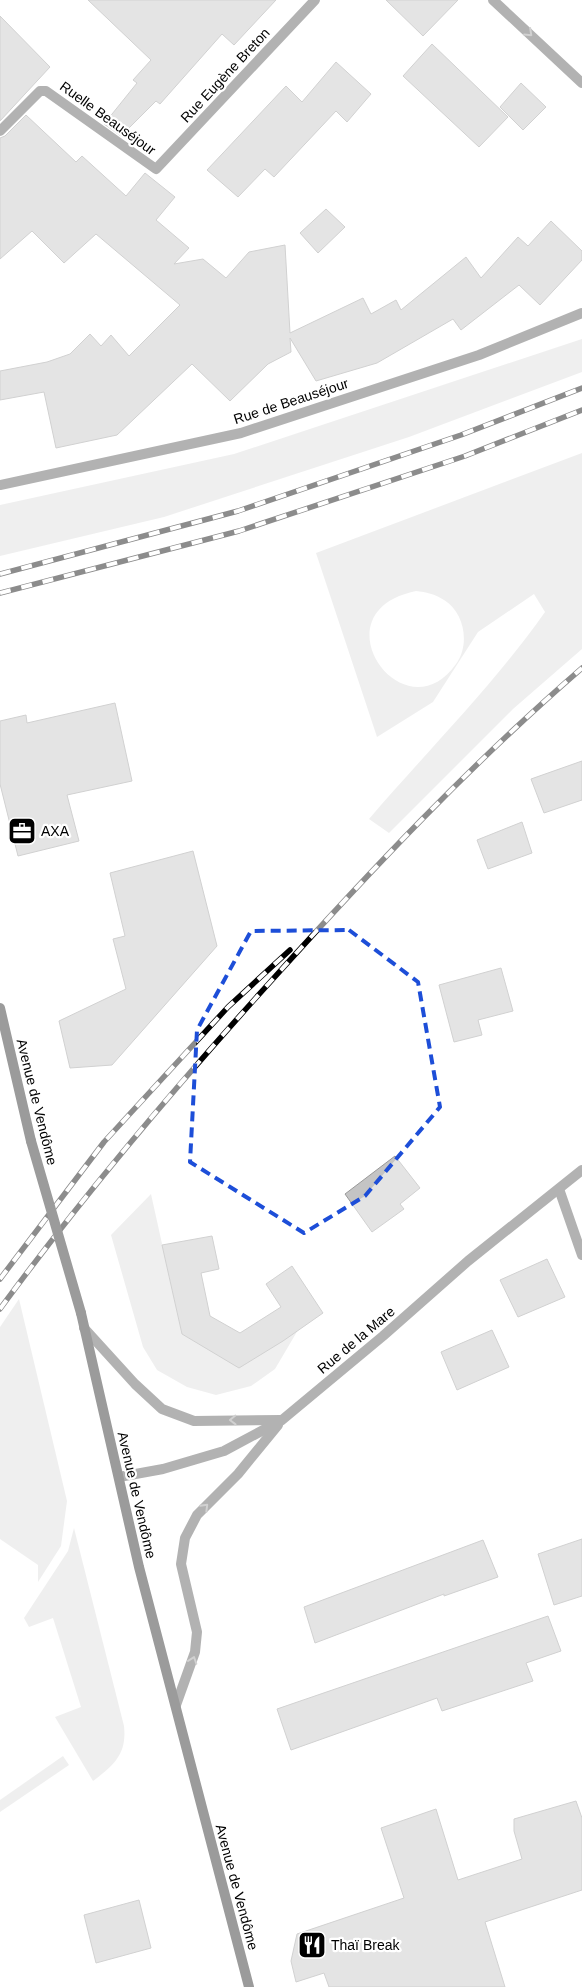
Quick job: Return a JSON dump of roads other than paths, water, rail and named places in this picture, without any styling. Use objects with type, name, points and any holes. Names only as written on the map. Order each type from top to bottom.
[{"type":"main road","name":"Avenue de Vendôme","points":[[0,1008],[32,1141],[84,1328],[176,1706],[249,1987]]},
{"type":"street","name":"Rue Eugène Breton","points":[[156,169],[315,0]]},
{"type":"street","points":[[493,0],[582,83]]},
{"type":"street","name":"Ruelle Beauséjour","points":[[0,131],[40,91],[46,91],[156,169]]},
{"type":"street","name":"Rue de Beauséjour","points":[[0,485],[241,433],[479,356],[582,313]]},
{"type":"street","name":"Rue de la Mare","points":[[119,1477],[163,1469],[224,1452],[282,1420],[383,1336],[468,1261],[582,1170]]},
{"type":"street","points":[[559,1189],[582,1255]]},
{"type":"street","points":[[84,1328],[135,1384],[162,1409],[194,1421],[282,1420]]},
{"type":"street","points":[[176,1706],[195,1652],[197,1632],[181,1564],[185,1538],[197,1515],[238,1474],[282,1420]]},
{"type":"railway","points":[[0,574],[238,511],[461,435],[582,388]]},
{"type":"railway","points":[[0,593],[239,531],[465,456],[582,410]]},
{"type":"railway","points":[[0,1309],[132,1141],[236,1020],[309,939],[384,858],[461,780],[582,668]]},
{"type":"railway","points":[[0,1279],[104,1142],[228,1007],[290,950]]},
{"type":"place","name":"AXA","points":[[22,831]]},
{"type":"place","name":"Thaï Break","points":[[312,1945]]}]
